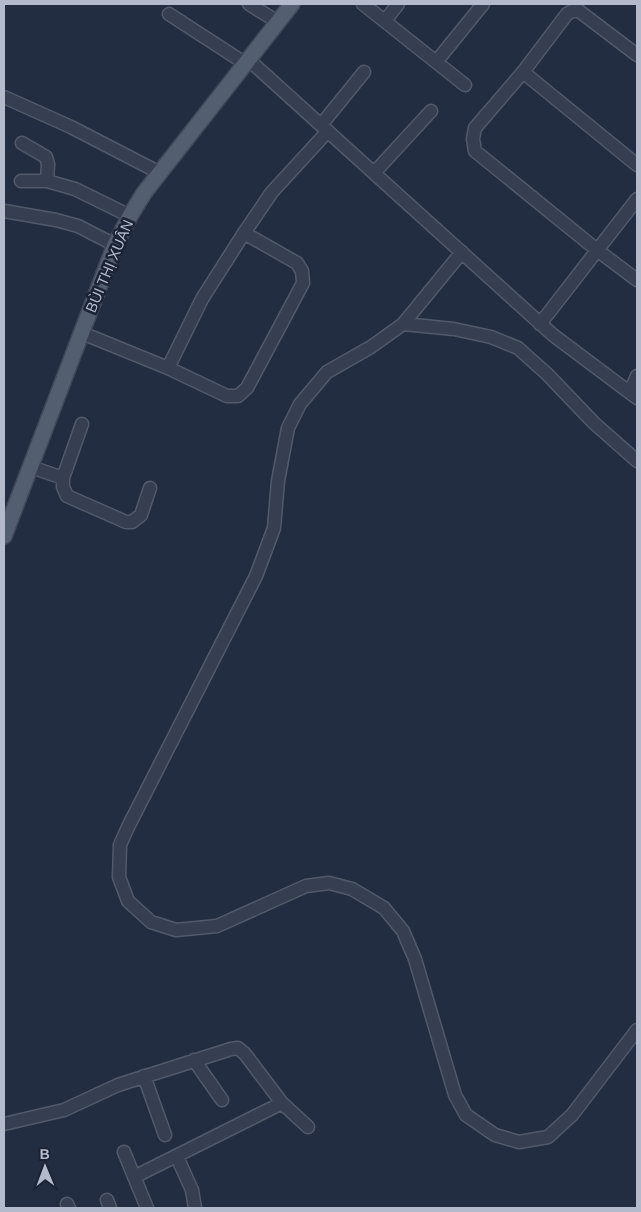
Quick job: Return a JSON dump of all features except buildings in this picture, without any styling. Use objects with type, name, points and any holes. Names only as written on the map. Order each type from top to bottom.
[{"type":"main road","name":"BÙI THỊ XUÂN","points":[[4,536],[115,245],[130,216],[144,193],[292,4]]},
{"type":"street","points":[[249,4],[278,22]]},
{"type":"street","points":[[363,4],[465,85]]},
{"type":"street","points":[[384,21],[398,4]]},
{"type":"street","points":[[436,62],[483,4]]},
{"type":"street","points":[[637,55],[579,11],[572,11],[567,14],[523,72],[475,128],[473,139],[475,151],[637,280]]},
{"type":"street","points":[[169,14],[247,62],[324,128],[540,324],[633,395]]},
{"type":"street","points":[[168,368],[202,299],[244,233],[272,192],[324,128],[364,72]]},
{"type":"street","points":[[523,72],[637,165]]},
{"type":"street","points":[[4,97],[70,127],[160,173]]},
{"type":"street","points":[[374,173],[431,111]]},
{"type":"street","points":[[22,144],[46,157],[48,164],[47,181]]},
{"type":"street","points":[[21,181],[47,181],[74,189],[130,216]]},
{"type":"street","points":[[540,324],[637,199]]},
{"type":"street","points":[[4,211],[56,220],[78,226],[115,245]]},
{"type":"street","points":[[82,333],[168,368],[227,396],[238,396],[247,388],[303,283],[302,271],[297,263],[244,233]]},
{"type":"street","points":[[462,252],[402,324],[371,347],[327,372],[300,404],[288,428],[278,481],[274,528],[256,576],[128,827],[120,845],[119,877],[128,901],[151,922],[176,930],[217,926],[306,886],[329,883],[352,889],[384,908],[403,931],[415,959],[455,1095],[466,1115],[495,1135],[519,1142],[548,1137],[572,1115],[637,1030]]},
{"type":"street","points":[[402,324],[454,329],[490,337],[518,348],[594,423],[637,462]]},
{"type":"street","points":[[633,395],[637,376]]},
{"type":"street","points":[[82,424],[63,478],[63,487],[67,496],[126,522],[132,522],[140,516],[150,488]]},
{"type":"street","points":[[31,467],[63,478]]},
{"type":"street","points":[[4,1124],[64,1110],[118,1084],[238,1048],[245,1054],[282,1104],[308,1127]]},
{"type":"street","points":[[194,1060],[222,1100]]},
{"type":"street","points":[[144,1076],[165,1135]]},
{"type":"street","points":[[134,1177],[282,1104]]},
{"type":"street","points":[[124,1152],[147,1208]]},
{"type":"street","points":[[177,1156],[192,1190],[195,1208]]}]
